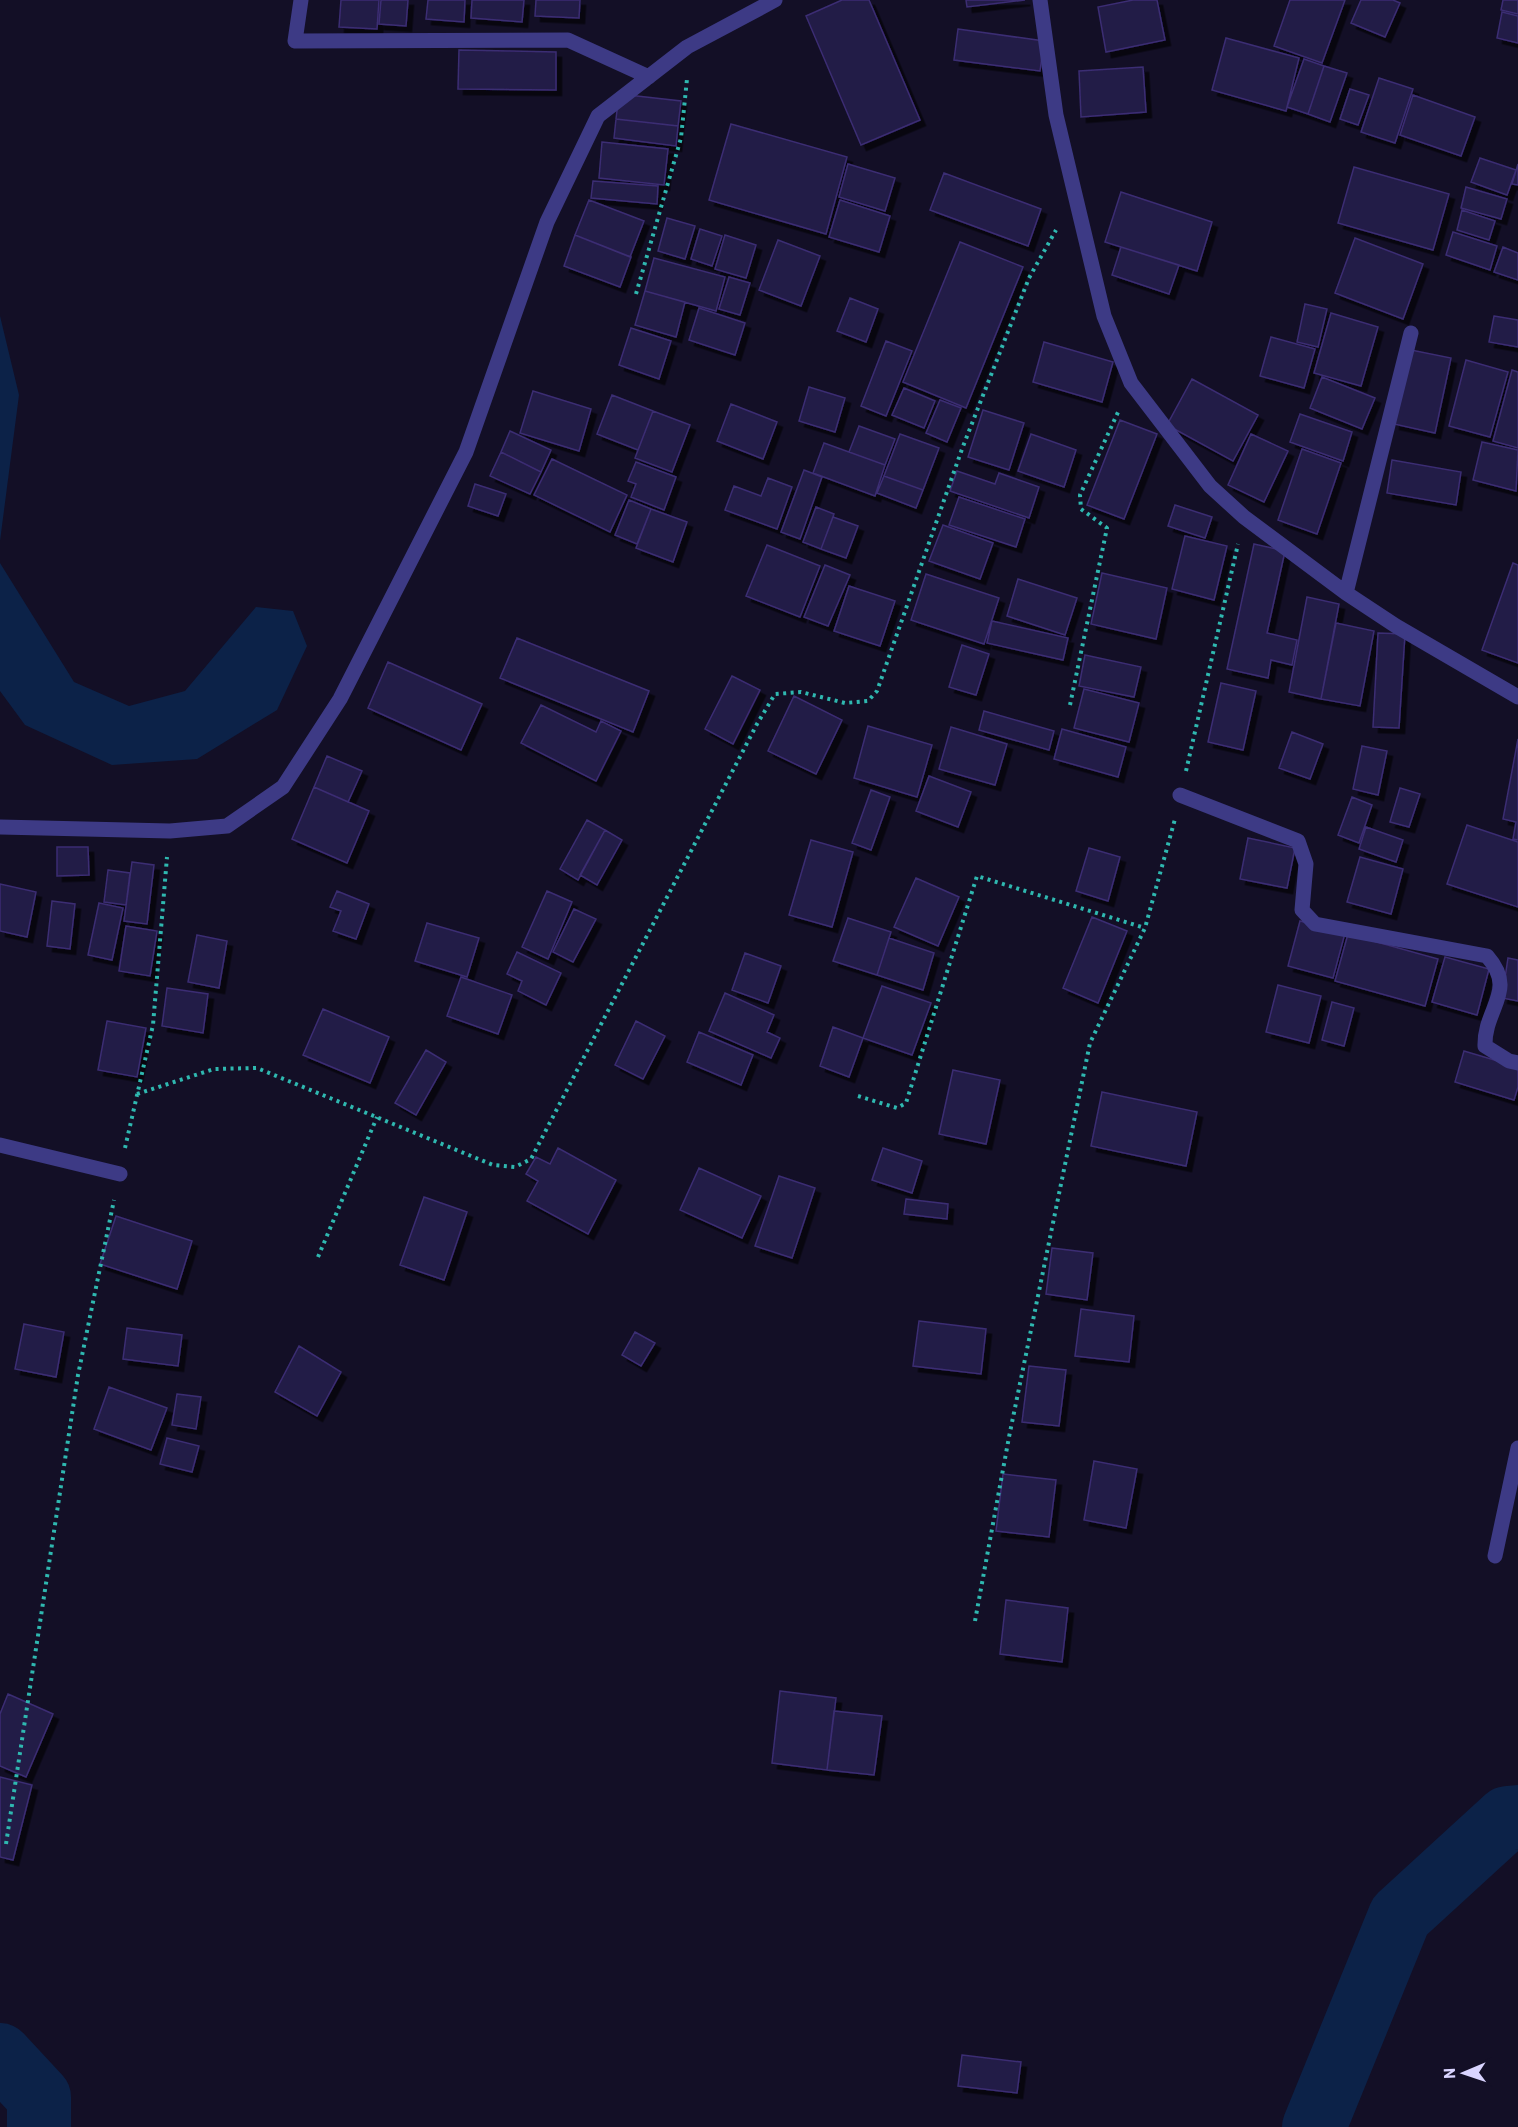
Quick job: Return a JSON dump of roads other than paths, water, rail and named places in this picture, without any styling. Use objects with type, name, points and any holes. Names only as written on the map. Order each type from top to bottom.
[{"type":"street","points":[[301,0],[295,41],[568,40],[650,77]]},
{"type":"street","points":[[0,826],[170,831],[227,826],[283,787],[340,699],[466,452],[547,222],[598,116],[687,47],[775,0]]},
{"type":"street","points":[[1040,0],[1056,115],[1075,195],[1104,316],[1131,383],[1209,486],[1244,517],[1346,593],[1396,626],[1518,697]]},
{"type":"street","points":[[1346,593],[1411,333]]},
{"type":"street","points":[[1180,795],[1298,841],[1306,864],[1302,910],[1315,924],[1487,957],[1499,969],[1502,990],[1484,1029],[1485,1046],[1509,1061],[1518,1063]]},
{"type":"street","points":[[0,1145],[120,1174]]},
{"type":"street","points":[[1495,1556],[1518,1448]]},
{"type":"water","points":[[0,316],[19,395],[0,541]]},
{"type":"water","points":[[0,563],[74,682],[129,706],[185,691],[256,607],[293,611],[307,646],[277,710],[197,759],[112,765],[25,725],[0,691]]},
{"type":"waterway","points":[[1314,2127],[1400,1916],[1507,1818],[1518,1817]]},
{"type":"waterway","points":[[0,2055],[39,2097],[39,2127]]}]
